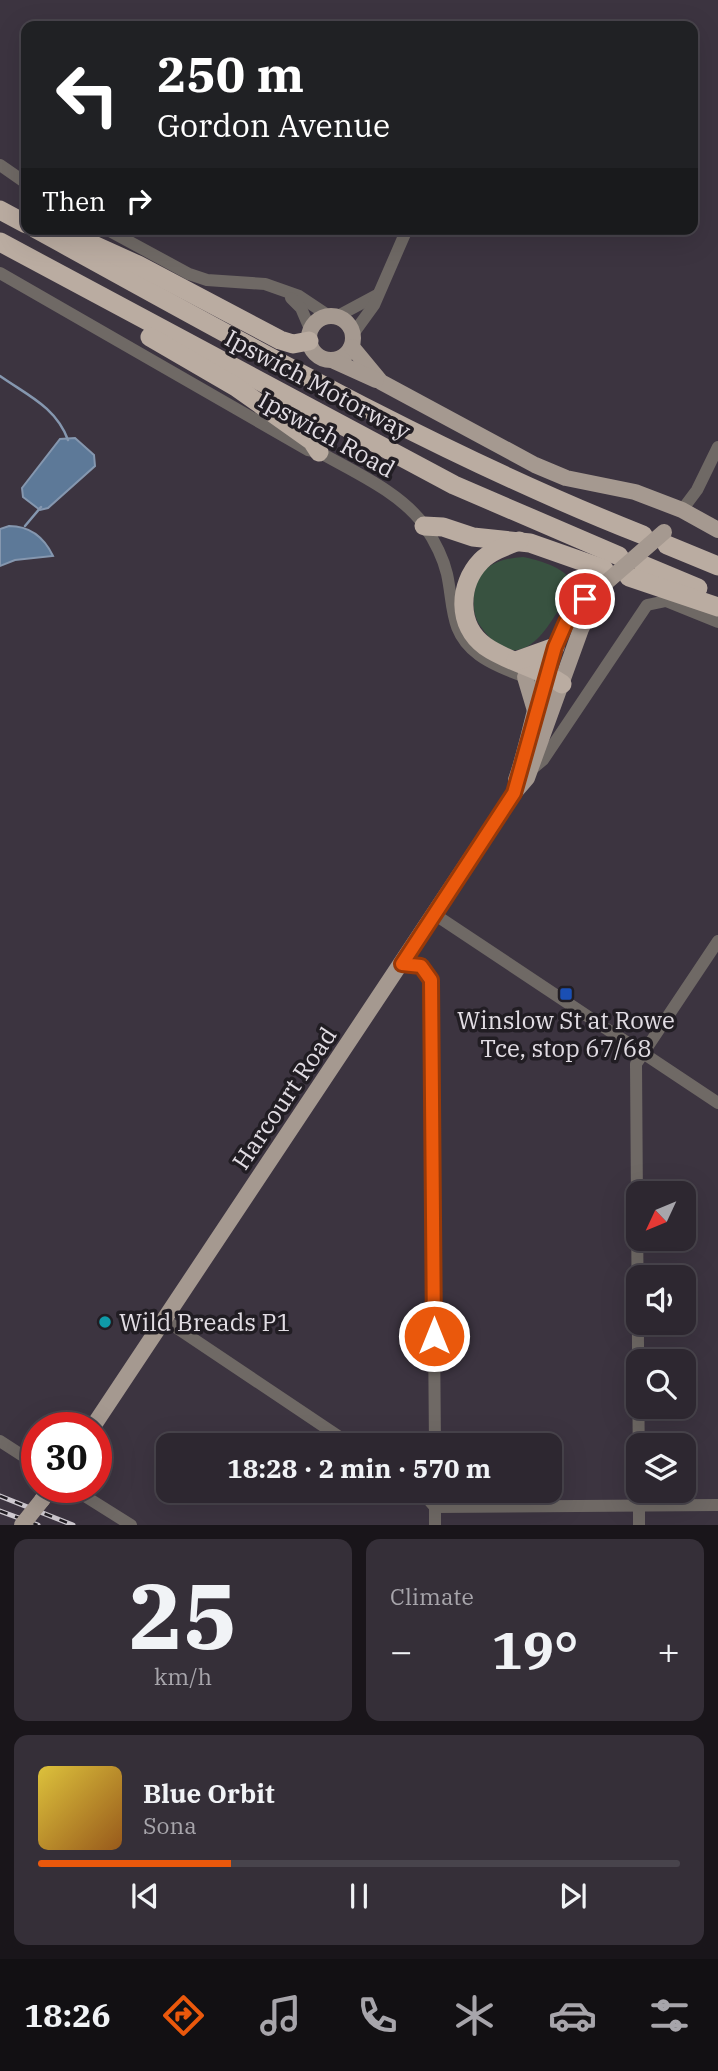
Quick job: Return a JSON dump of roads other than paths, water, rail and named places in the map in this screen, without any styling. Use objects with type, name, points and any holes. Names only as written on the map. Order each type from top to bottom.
[{"type":"highway","name":"Ipswich Motorway","points":[[47,235],[458,455],[548,497],[643,536]]},
{"type":"highway","points":[[71,235],[138,265],[280,340],[292,344],[309,335]]},
{"type":"highway","name":"Ipswich Motorway","points":[[0,242],[609,570]]},
{"type":"highway","points":[[0,251],[236,387],[312,441],[319,452]]},
{"type":"highway","points":[[424,526],[443,527],[473,537],[519,541],[609,570]]},
{"type":"highway","points":[[666,539],[718,566]]},
{"type":"highway","points":[[519,541],[482,561],[468,581],[463,607],[471,631],[479,641],[520,669],[551,681]]},
{"type":"highway","points":[[718,596],[636,571],[718,607]]},
{"type":"highway","points":[[520,669],[555,647]]},
{"type":"main road","points":[[381,382],[352,341],[347,323],[333,316],[318,320],[309,335],[320,358],[334,361],[381,382],[550,472],[635,492],[682,510],[718,530]]},
{"type":"main road","points":[[334,361],[344,356],[352,341]]},
{"type":"main road","name":"Harcourt Road","points":[[103,1412],[514,793],[522,786],[531,770],[551,681],[555,647],[575,610],[609,570],[666,539],[682,510]]},
{"type":"main road","name":"Harcourt Road","points":[[514,793],[536,714],[609,570]]},
{"type":"main road","points":[[520,669],[536,714]]},
{"type":"main road","points":[[22,1525],[39,1503]]},
{"type":"main road","points":[[29,1525],[43,1503]]},
{"type":"street","points":[[0,164],[21,179]]},
{"type":"street","points":[[117,235],[188,274],[206,280],[243,281],[284,290],[333,316],[377,295]]},
{"type":"street","points":[[352,341],[374,305],[404,235]]},
{"type":"street","name":"Ipswich Road","points":[[0,273],[199,390],[308,450],[319,452],[402,503],[424,526],[445,567],[450,611],[461,638],[485,659],[520,669]]},
{"type":"street","points":[[284,290],[301,308],[309,335]]},
{"type":"street","points":[[682,510],[697,490],[718,447]]},
{"type":"street","name":"Harcourt Road","points":[[531,770],[543,760],[642,608],[651,602],[679,605],[718,622]]},
{"type":"street","points":[[434,914],[718,1103]]},
{"type":"street","points":[[639,1433],[636,1064],[718,941]]},
{"type":"street","points":[[402,964],[421,966],[431,980],[435,1433]]},
{"type":"street","points":[[165,1320],[334,1433]]},
{"type":"street","points":[[0,1441],[21,1455]]},
{"type":"street","points":[[96,1503],[131,1525]]},
{"type":"street","points":[[432,1503],[435,1507],[718,1505]]},
{"type":"street","points":[[435,1503],[435,1525]]},
{"type":"street","points":[[639,1506],[639,1525]]},
{"type":"water","points":[[75,438],[94,455],[95,466],[48,508],[40,510],[23,497],[22,488],[60,439]]},
{"type":"water","points":[[9,526],[23,528],[35,534],[53,556],[15,560],[0,566],[0,529]]},
{"type":"waterway","points":[[0,376],[48,410],[68,440]]},
{"type":"waterway","points":[[25,526],[41,507]]},
{"type":"railway","points":[[0,1496],[73,1525]]},
{"type":"railway","points":[[0,1511],[38,1525]]},
{"type":"place","name":"Winslow St at Rowe Tce, stop 67/68","points":[[566,994]]},
{"type":"place","name":"Wild Breads P1","points":[[105,1322]]}]
